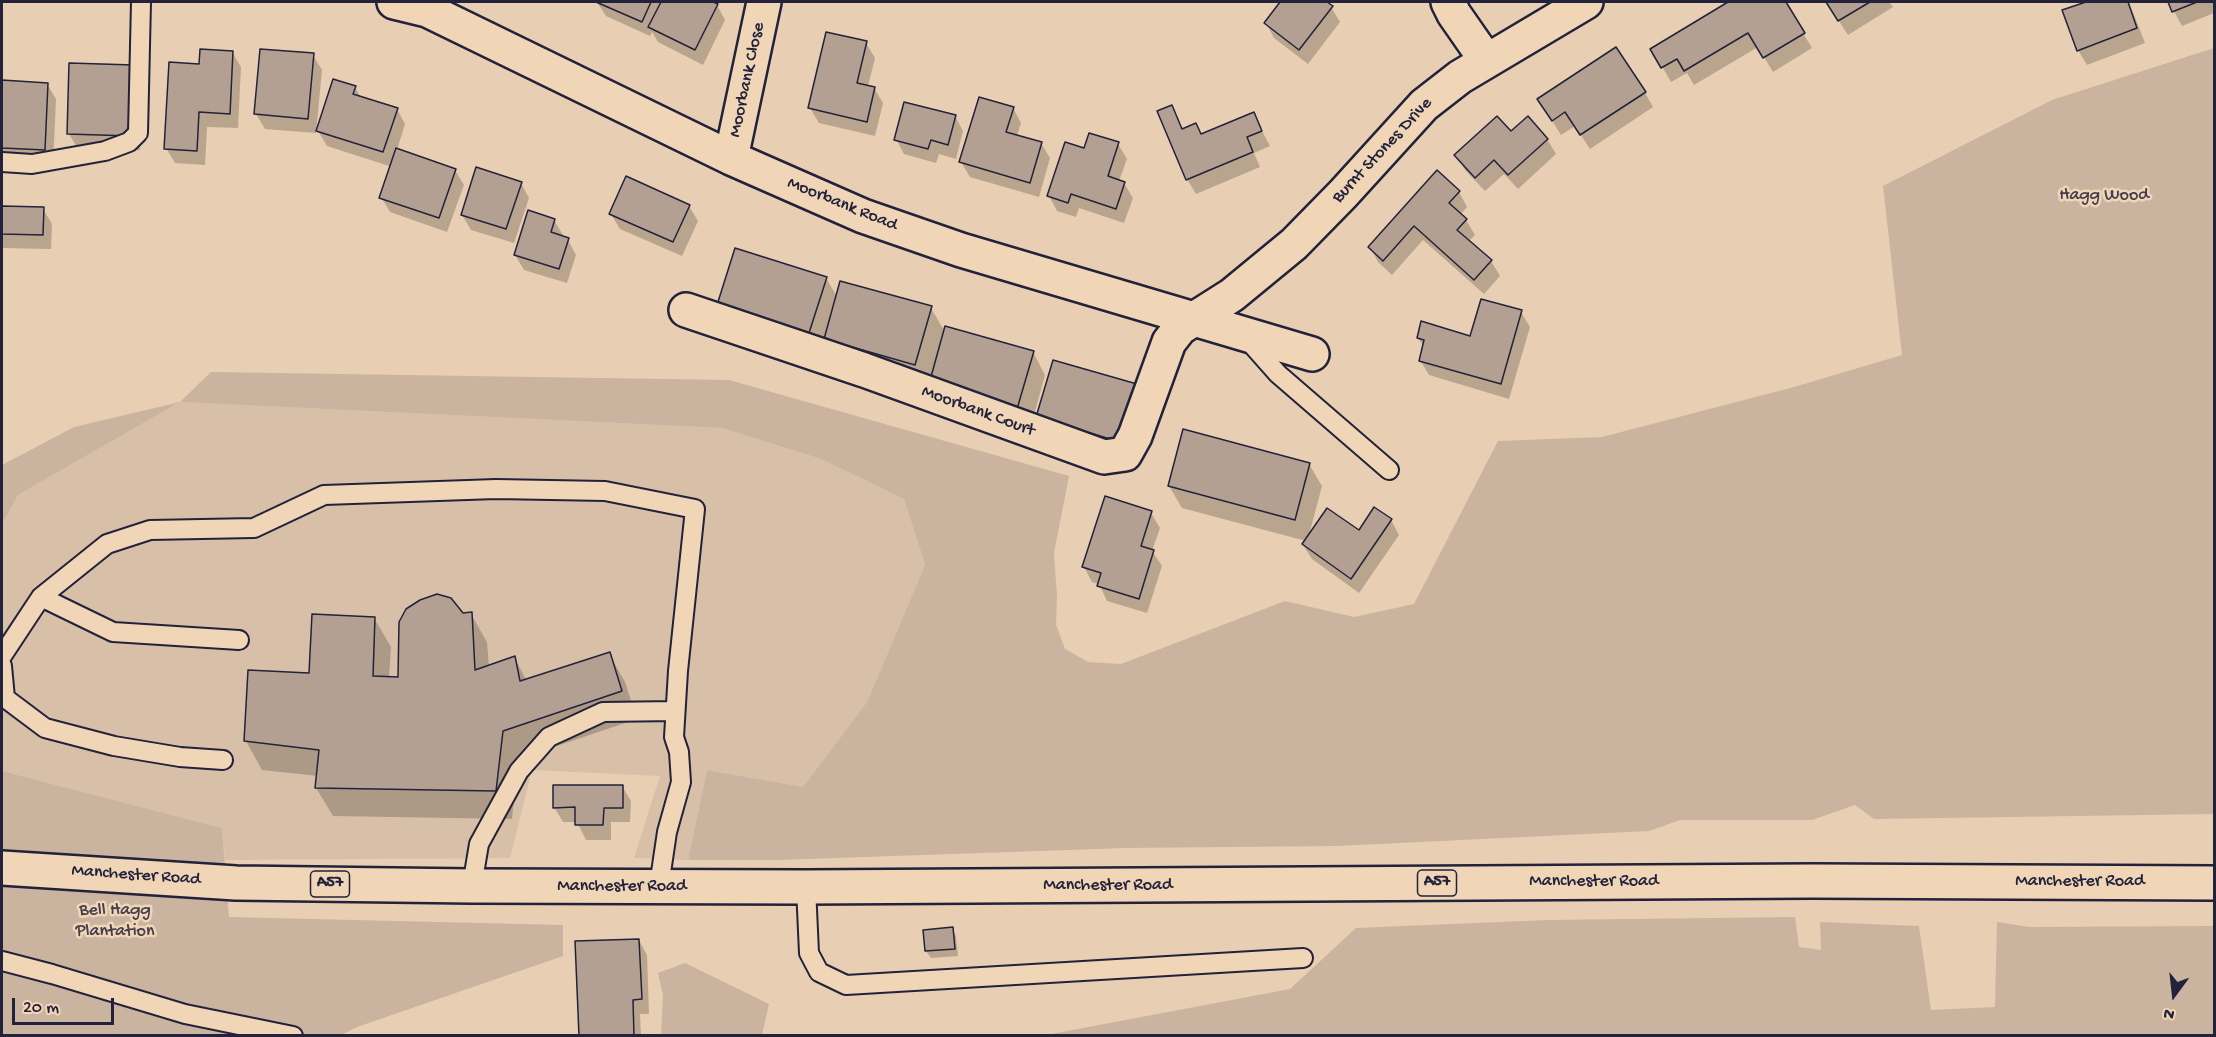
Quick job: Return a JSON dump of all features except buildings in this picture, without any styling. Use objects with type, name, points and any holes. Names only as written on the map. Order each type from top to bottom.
[{"type":"street","name":"Moorbank Road","points":[[394,2],[427,10],[731,158],[874,220],[961,250],[1311,354]]},
{"type":"street","name":"Moorbank Close","points":[[731,158],[764,2]]},
{"type":"street","points":[[1448,2],[1486,60]]},
{"type":"street","name":"Burnt Stones Drive","points":[[1194,318],[1232,295],[1294,244],[1424,105],[1460,76],[1586,2]]},
{"type":"street","name":"Moorbank Court","points":[[686,310],[864,370],[1104,458],[1125,454],[1135,436],[1169,342],[1180,328],[1194,318]]},
{"type":"street","name":"Manchester Road","points":[[2,868],[236,883],[472,886],[806,887],[1800,881],[2214,883]]},
{"type":"lane","points":[[2,162],[32,164],[105,151],[129,142],[138,133],[141,2]]},
{"type":"lane","points":[[1240,332],[1278,374],[1389,470]]},
{"type":"lane","points":[[2,656],[41,597],[107,544],[150,530],[254,528],[324,495],[496,489],[605,491],[695,509],[675,711],[674,737],[679,752],[681,782],[667,832],[659,886]]},
{"type":"lane","points":[[41,597],[113,632],[239,640]]},
{"type":"lane","points":[[2,666],[5,698],[45,728],[114,746],[180,757],[223,760]]},
{"type":"lane","points":[[472,886],[479,844],[519,771],[549,737],[603,712],[675,711]]},
{"type":"lane","points":[[806,887],[809,953],[819,972],[846,985],[1303,958]]},
{"type":"lane","points":[[2,961],[185,1014],[293,1035]]},
{"type":"shaded area","points":[[180,402],[722,428],[821,459],[904,499],[925,565],[867,702],[803,787],[707,770],[688,860],[634,858],[660,776],[532,770],[510,858],[225,860],[222,828],[2,771],[2,524],[18,495]]},
{"type":"green space","name":"Hagg Wood","points":[[2214,48],[2214,814],[1874,819],[1855,805],[1812,820],[1680,820],[1649,831],[1337,846],[1125,848],[778,860],[688,860],[707,770],[803,787],[867,702],[925,565],[904,499],[821,459],[722,428],[180,402],[211,372],[729,380],[1069,476],[1054,553],[1057,596],[1056,625],[1065,649],[1088,662],[1121,664],[1285,601],[1354,617],[1414,604],[1498,441],[1602,437],[1794,387],[1902,355],[1883,186],[2052,100]]},
{"type":"green space","points":[[180,402],[18,495],[2,524],[2,465],[74,427]]},
{"type":"green space","name":"Bell Hagg Plantation","points":[[2,771],[222,828],[229,917],[563,925],[563,956],[357,1027],[341,1035],[2,1035]]},
{"type":"green space","points":[[1795,917],[1799,947],[1821,950],[1820,922],[1919,926],[1931,1010],[1995,1007],[1997,922],[2029,927],[2214,926],[2214,1035],[1046,1035],[1290,989],[1356,928],[1548,920]]},
{"type":"green space","points":[[685,963],[769,1004],[762,1035],[661,1035],[663,995],[658,973]]}]
